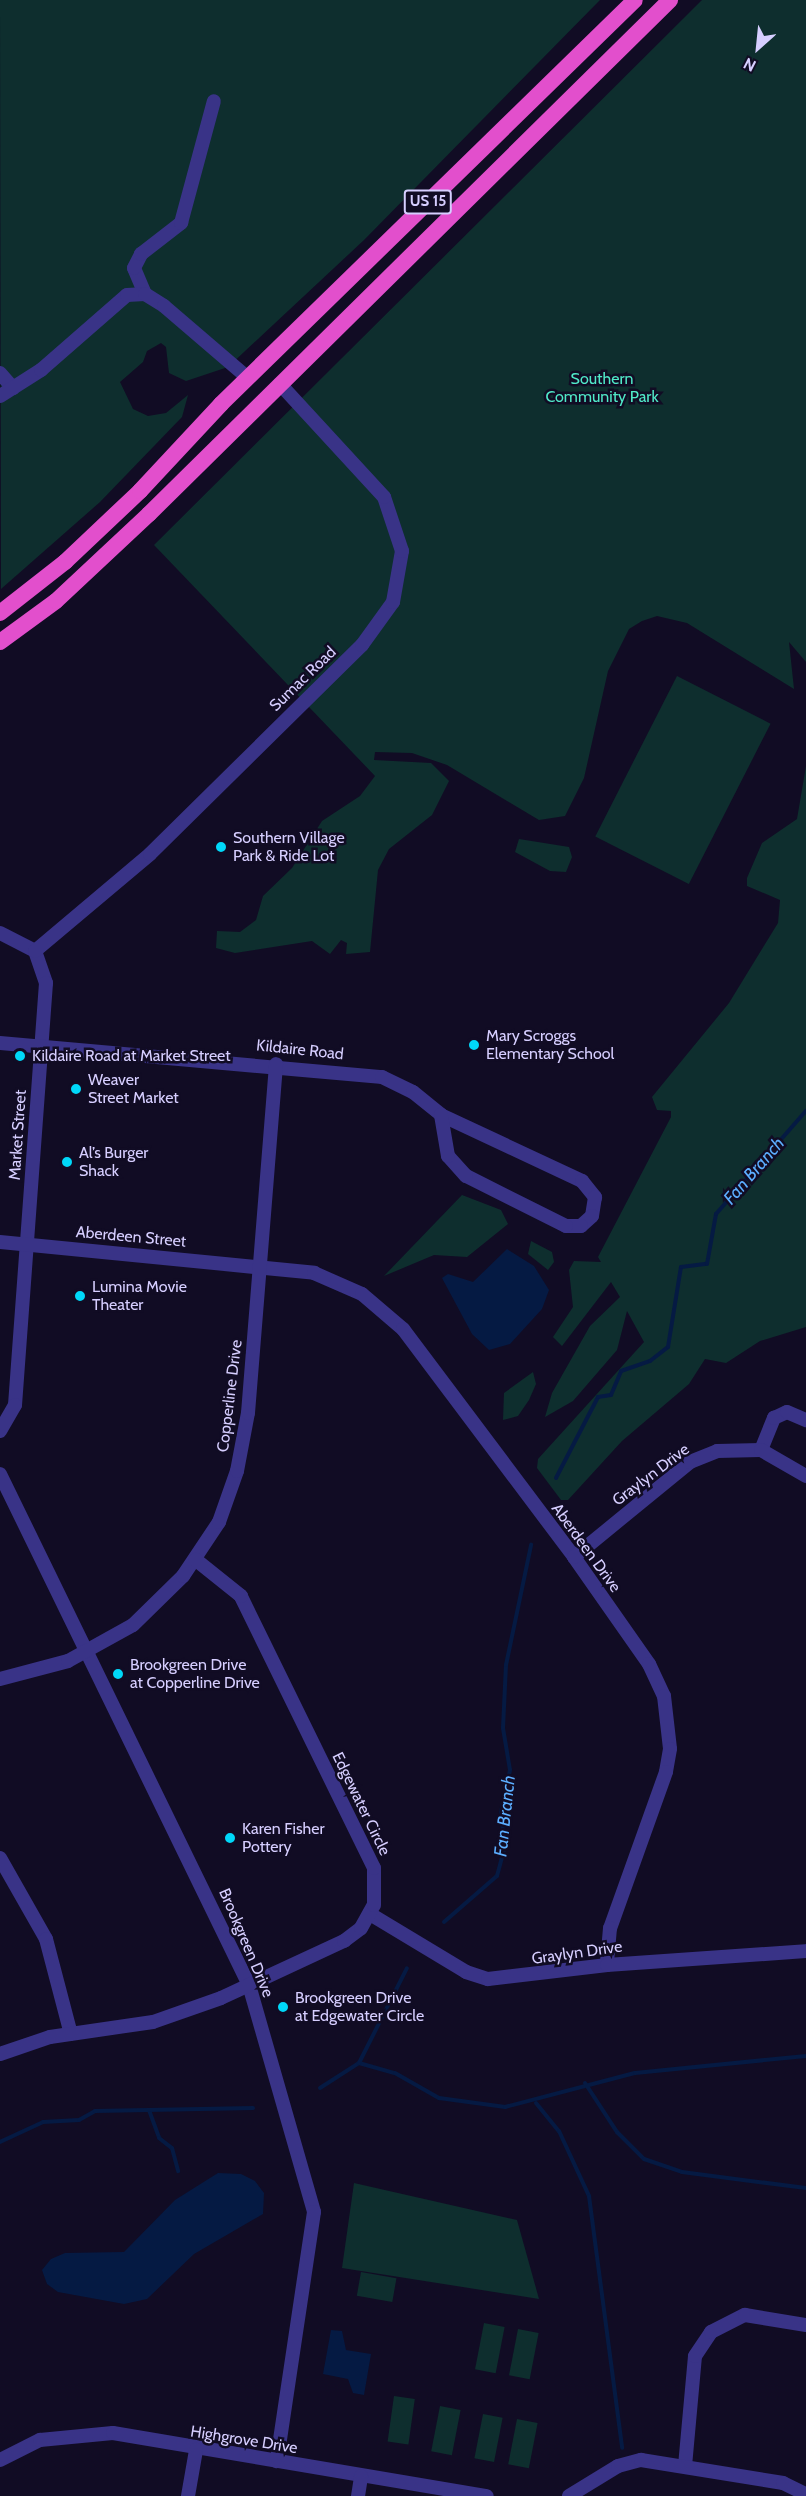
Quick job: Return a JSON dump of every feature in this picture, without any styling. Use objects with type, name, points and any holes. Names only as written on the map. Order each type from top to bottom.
[{"type":"highway","name":"US 15","points":[[0,613],[82,546],[248,378],[635,0]]},
{"type":"highway","name":"US 15","points":[[0,642],[91,570],[670,0]]},
{"type":"street","points":[[214,100],[181,223],[141,254],[134,268],[145,294],[248,378]]},
{"type":"street","points":[[0,396],[13,388],[127,295],[145,294]]},
{"type":"street","points":[[0,373],[13,388]]},
{"type":"street","name":"Sumac Road","points":[[35,951],[104,897],[164,839],[362,645],[393,602],[402,551],[384,496],[280,384]]},
{"type":"street","points":[[0,933],[35,951]]},
{"type":"street","name":"Market Street","points":[[0,1431],[15,1405],[27,1245],[46,983],[35,951]]},
{"type":"street","name":"Kildaire Road","points":[[0,1043],[276,1064],[382,1077],[413,1092],[441,1115],[582,1181],[595,1197],[592,1216],[580,1226],[566,1226],[466,1176],[448,1156],[441,1115]]},
{"type":"street","name":"Copperline Drive","points":[[0,1679],[49,1669],[87,1651],[141,1618],[196,1560],[219,1521],[239,1462],[260,1264],[276,1064]]},
{"type":"street","name":"Aberdeen Street","points":[[0,1242],[260,1264]]},
{"type":"street","name":"Aberdeen Drive","points":[[260,1264],[329,1278],[392,1317],[574,1557],[649,1664],[669,1724],[666,1772],[610,1928],[607,1965]]},
{"type":"street","points":[[761,1450],[774,1418],[788,1412],[806,1419]]},
{"type":"street","name":"Graylyn Drive","points":[[574,1557],[690,1462],[717,1451],[761,1450],[803,1468]]},
{"type":"street","name":"Brookgreen Drive","points":[[0,1474],[249,1985],[316,2229],[277,2461]]},
{"type":"street","name":"Edgewater Circle","points":[[196,1560],[242,1596],[374,1868],[376,1889],[370,1914]]},
{"type":"street","points":[[0,1858],[46,1939],[71,2034]]},
{"type":"street","points":[[0,2054],[71,2034],[172,2017],[249,1985],[344,1941],[370,1914]]},
{"type":"street","name":"Graylyn Drive","points":[[370,1914],[476,1977],[513,1979],[607,1965],[806,1952]]},
{"type":"street","points":[[685,2466],[695,2356],[711,2332],[745,2315],[806,2325]]},
{"type":"street","name":"Highgrove Drive","points":[[0,2460],[40,2440],[80,2434],[113,2433],[196,2450],[487,2496]]},
{"type":"street","points":[[189,2496],[196,2450]]},
{"type":"street","points":[[569,2496],[629,2462],[685,2466],[783,2483],[806,2494]]},
{"type":"street","points":[[358,2496],[361,2476]]},
{"type":"green space","points":[[0,0],[600,0],[364,240],[228,367],[186,381],[169,373],[166,347],[161,343],[147,351],[143,362],[120,382],[133,409],[148,416],[166,413],[188,395],[182,417],[100,502],[1,589]]},
{"type":"green space","name":"Southern Community Park","points":[[702,0],[806,0],[806,662],[789,642],[794,689],[687,623],[657,616],[642,621],[629,629],[608,671],[584,778],[565,816],[539,820],[447,765],[412,753],[375,752],[374,760],[431,763],[449,781],[432,815],[389,849],[378,870],[370,952],[346,954],[347,943],[341,940],[330,954],[312,941],[235,953],[216,948],[217,931],[240,932],[256,920],[263,896],[292,868],[322,821],[360,796],[375,776],[154,545]]},
{"type":"green space","points":[[677,676],[771,724],[689,884],[595,836]]},
{"type":"green space","points":[[806,766],[806,1327],[760,1341],[726,1363],[705,1359],[689,1384],[622,1441],[568,1500],[561,1500],[537,1468],[538,1459],[644,1342],[627,1311],[617,1350],[573,1401],[545,1417],[552,1393],[590,1326],[620,1297],[611,1282],[562,1346],[553,1337],[573,1307],[569,1270],[574,1261],[601,1262],[598,1257],[671,1117],[671,1111],[657,1110],[652,1097],[729,1003],[778,923],[780,900],[747,886],[747,878],[762,843],[797,819]]},
{"type":"green space","points":[[519,839],[569,847],[572,857],[566,872],[550,871],[515,852]]},
{"type":"green space","points":[[462,1195],[501,1210],[508,1224],[467,1257],[434,1255],[384,1276]]},
{"type":"green space","points":[[531,1241],[552,1252],[554,1262],[548,1270],[528,1254]]},
{"type":"green space","points":[[533,1372],[536,1384],[529,1400],[518,1416],[503,1420],[504,1393]]},
{"type":"green space","points":[[354,2183],[517,2220],[539,2299],[342,2268]]},
{"type":"green space","points":[[361,2272],[396,2278],[392,2302],[357,2296]]},
{"type":"green space","points":[[484,2323],[505,2327],[496,2373],[475,2369]]},
{"type":"green space","points":[[518,2329],[539,2333],[530,2379],[509,2375]]},
{"type":"green space","points":[[394,2396],[415,2399],[408,2444],[388,2442]]},
{"type":"green space","points":[[440,2406],[461,2410],[452,2455],[431,2451]]},
{"type":"green space","points":[[483,2414],[503,2418],[494,2462],[474,2458]]},
{"type":"green space","points":[[517,2419],[538,2423],[529,2468],[508,2464]]},
{"type":"water","points":[[507,1249],[534,1266],[549,1290],[542,1309],[510,1344],[489,1350],[472,1334],[442,1278],[448,1274],[473,1282]]},
{"type":"water","points":[[218,2173],[241,2174],[255,2181],[264,2193],[263,2214],[194,2254],[147,2299],[124,2304],[58,2292],[47,2284],[42,2270],[51,2259],[65,2253],[124,2252],[175,2200]]},
{"type":"water","points":[[331,2330],[342,2331],[346,2350],[371,2354],[364,2395],[353,2393],[348,2379],[323,2374]]},
{"type":"waterway","name":"Fan Branch","points":[[556,1478],[598,1397],[611,1395],[621,1371],[650,1361],[668,1347],[681,1267],[707,1264],[716,1214],[806,1111]]},
{"type":"waterway","name":"Fan Branch","points":[[444,1922],[497,1876],[505,1846],[501,1812],[510,1770],[503,1728],[506,1665],[531,1545]]},
{"type":"waterway","name":"Fan Branch","points":[[320,2088],[359,2063],[407,1968]]},
{"type":"waterway","points":[[359,2063],[395,2073],[439,2098],[505,2107],[635,2073],[806,2056]]},
{"type":"waterway","points":[[585,2083],[617,2132],[644,2159],[682,2172],[806,2188]]},
{"type":"waterway","points":[[536,2103],[559,2131],[589,2196],[622,2448]]},
{"type":"waterway","name":"Fan Branch","points":[[0,2142],[43,2122],[79,2120],[95,2111],[253,2108]]},
{"type":"waterway","points":[[149,2110],[159,2138],[172,2148],[178,2171]]},
{"type":"place","name":"Southern Village Park & Ride Lot","points":[[221,847]]},
{"type":"place","name":"Mary Scroggs Elementary School","points":[[474,1045]]},
{"type":"place","name":"Kildaire Road at Market Street","points":[[20,1056]]},
{"type":"place","name":"Weaver Street Market","points":[[76,1089]]},
{"type":"place","name":"Al’s Burger Shack","points":[[67,1162]]},
{"type":"place","name":"Lumina Movie Theater","points":[[80,1296]]},
{"type":"place","name":"Brookgreen Drive at Copperline Drive","points":[[118,1674]]},
{"type":"place","name":"Karen Fisher Pottery","points":[[230,1838]]},
{"type":"place","name":"Brookgreen Drive at Edgewater Circle","points":[[283,2007]]}]
